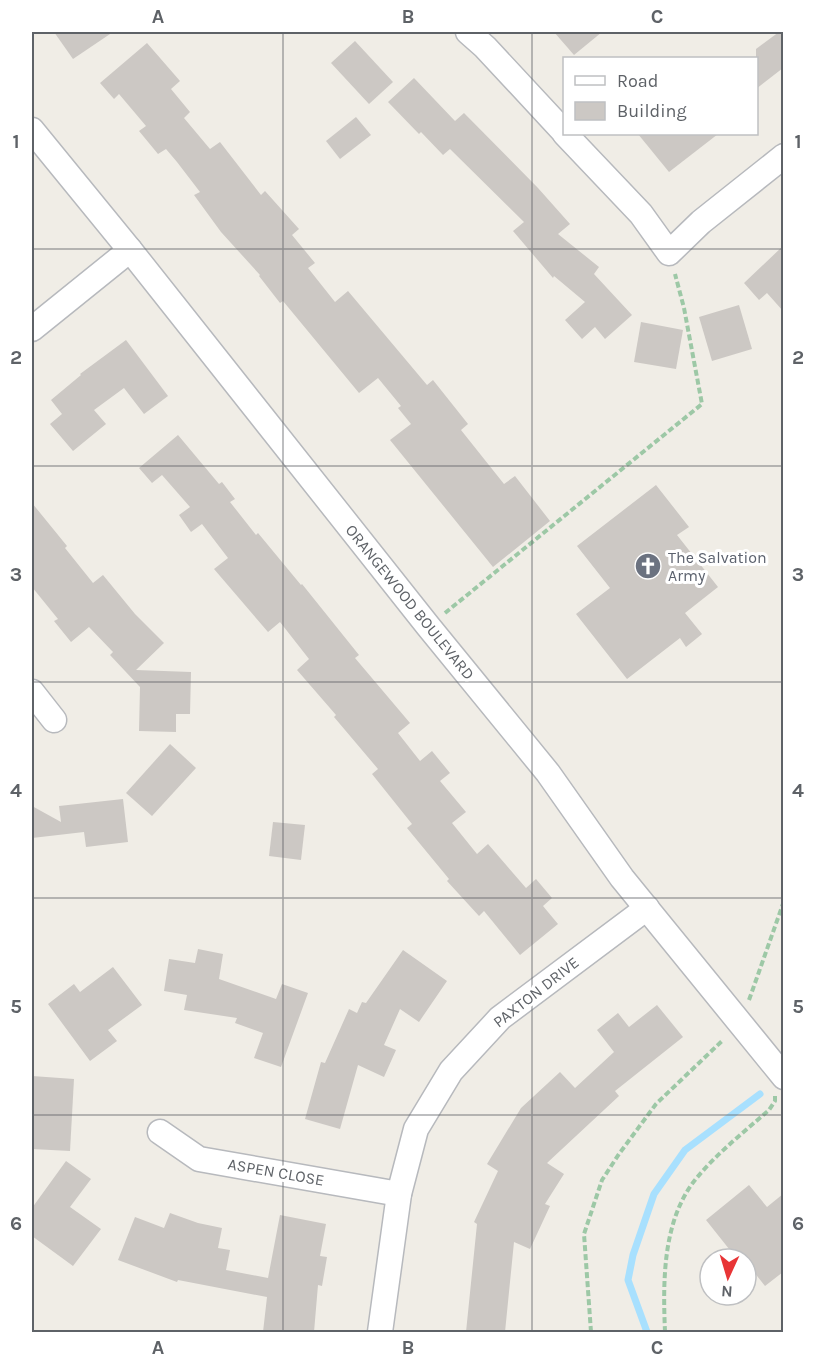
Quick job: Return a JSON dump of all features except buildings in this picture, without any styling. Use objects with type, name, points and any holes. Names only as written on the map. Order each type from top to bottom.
[{"type":"street","points":[[468,32],[484,46],[563,131]]},
{"type":"street","name":"ORANGEWOOD BOULEVARD","points":[[32,130],[548,773],[622,878],[741,1024],[779,1085]]},
{"type":"street","points":[[567,135],[641,214],[669,253],[701,222],[783,156]]},
{"type":"street","points":[[32,329],[130,250]]},
{"type":"street","points":[[32,692],[54,720]]},
{"type":"street","name":"PAXTON DRIVE","points":[[380,1332],[399,1194],[416,1129],[451,1071],[500,1018],[647,909]]},
{"type":"street","name":"ASPEN CLOSE","points":[[160,1132],[199,1159],[399,1194]]},
{"type":"path","points":[[428,626],[702,404],[684,308],[669,253]]},
{"type":"path","points":[[591,1332],[584,1234],[602,1180],[656,1104],[684,1075],[741,1024],[783,901]]},
{"type":"path","points":[[665,1332],[664,1306],[669,1241],[675,1217],[694,1181],[769,1110],[775,1101],[779,1085]]},
{"type":"waterway","points":[[647,1332],[628,1280],[633,1255],[654,1194],[685,1150],[760,1094]]},
{"type":"place","name":"The Salvation Army","points":[[648,566]]}]
